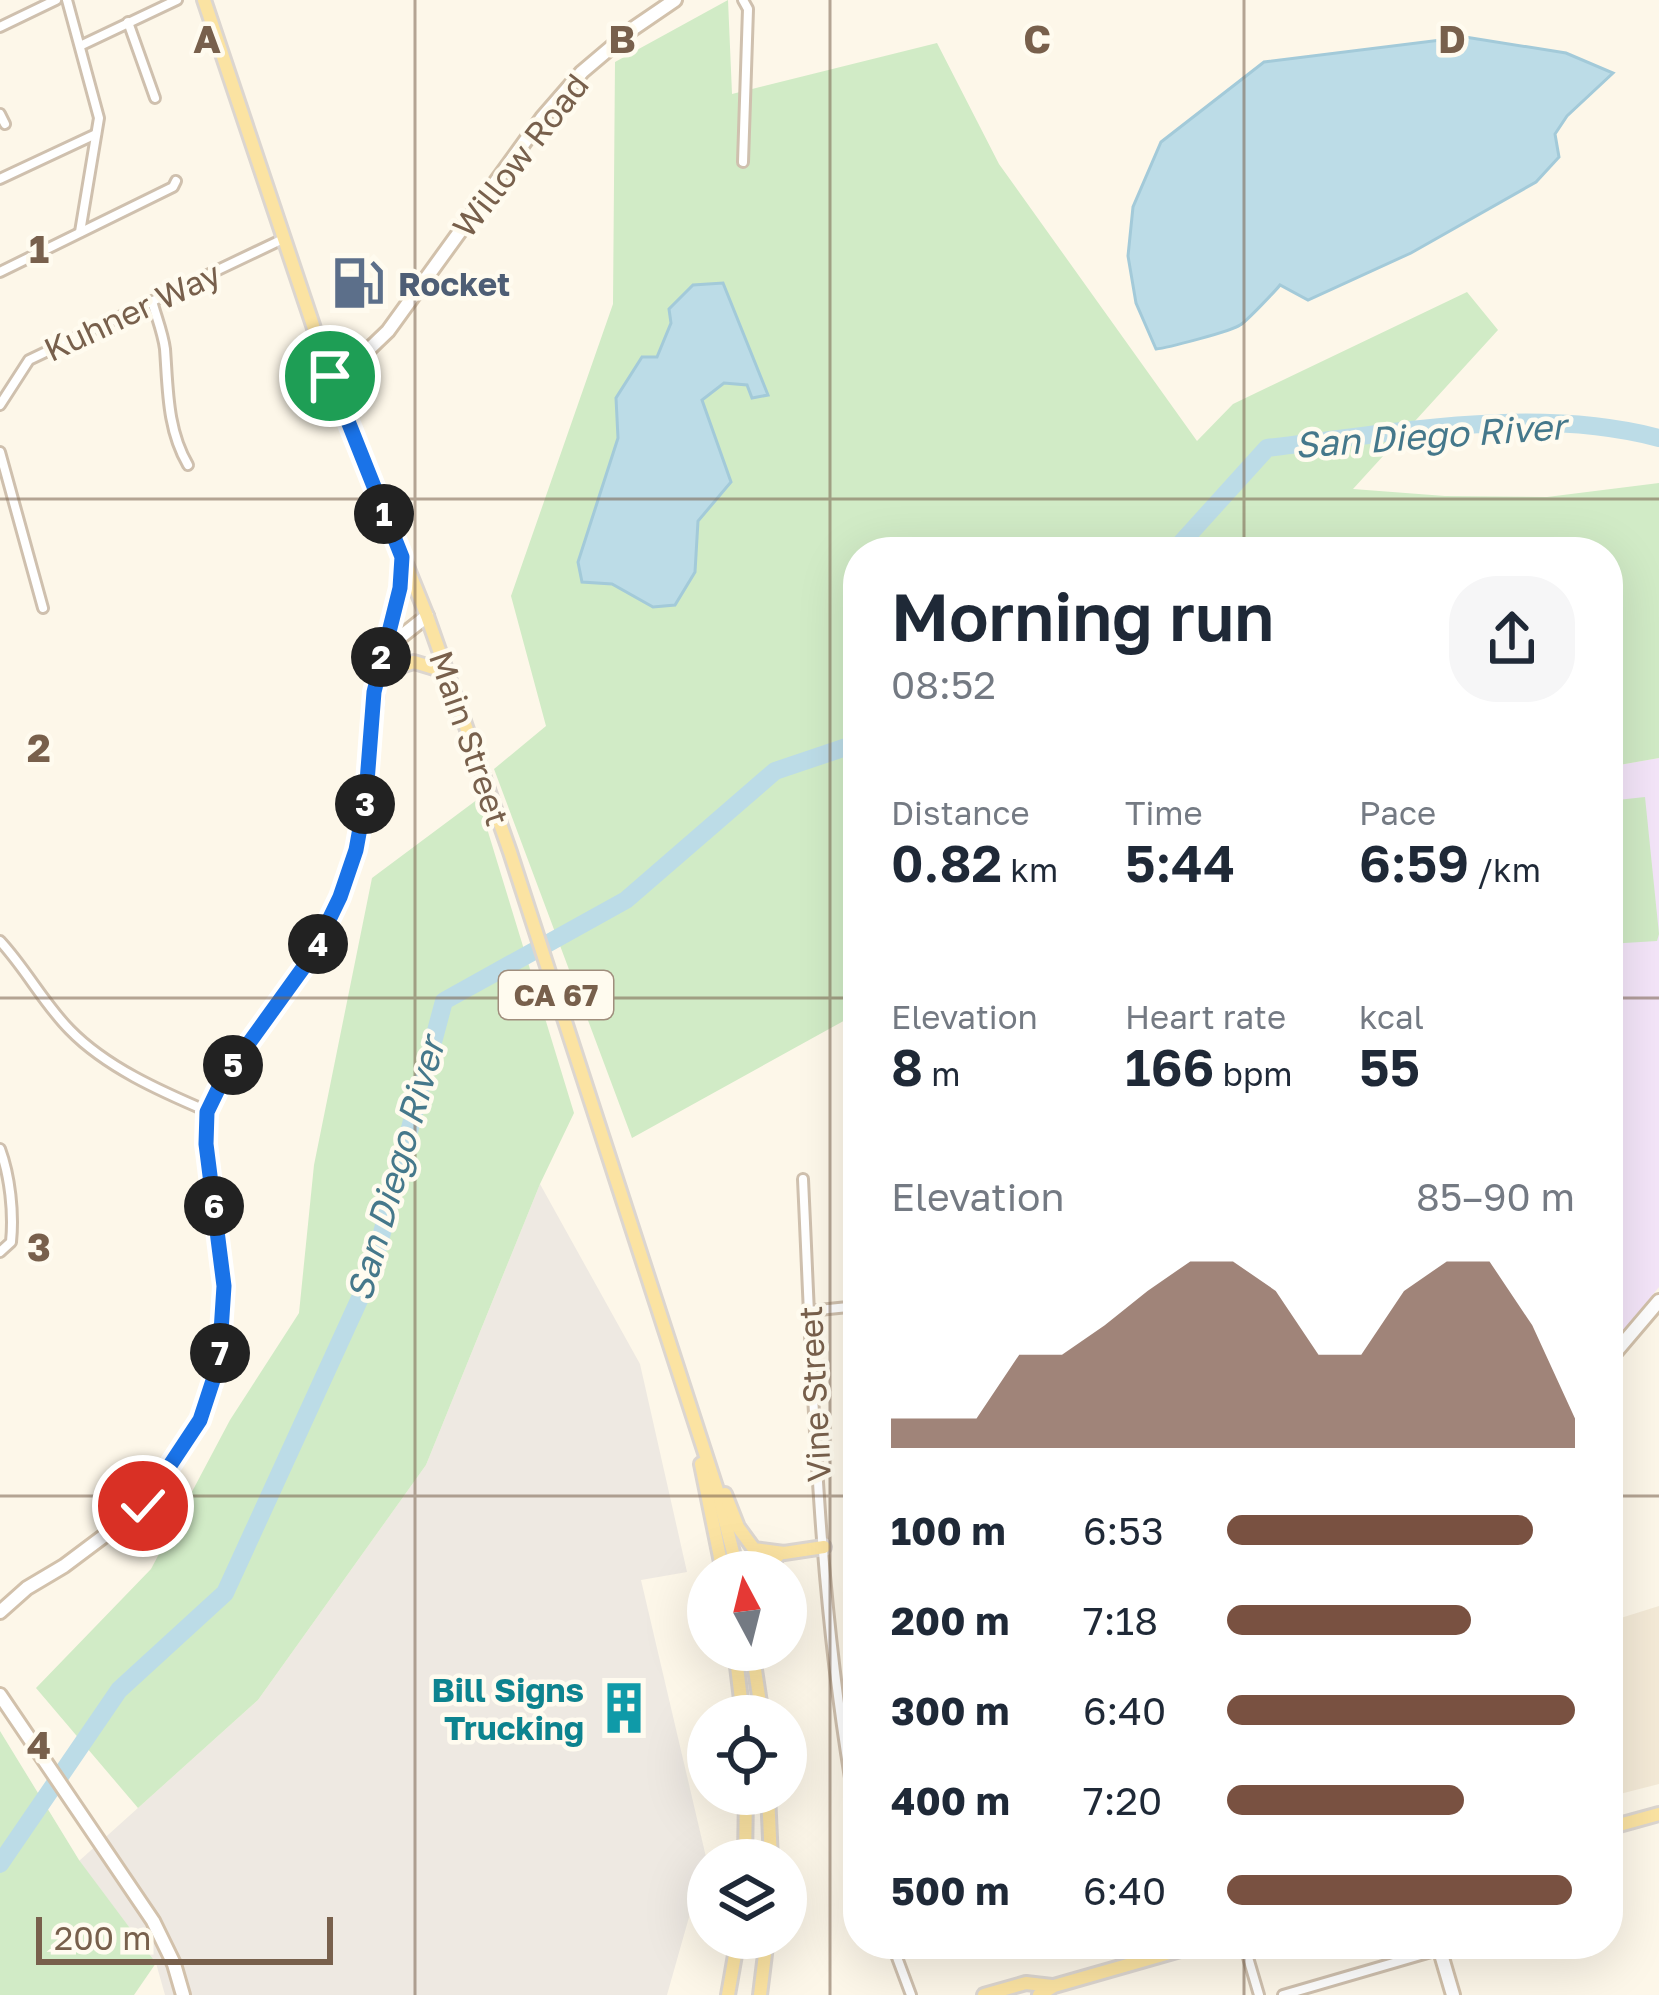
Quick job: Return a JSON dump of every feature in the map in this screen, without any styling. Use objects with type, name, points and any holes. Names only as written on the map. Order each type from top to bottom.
[{"type":"main road","name":"Main Street","points":[[203,0],[330,376],[427,616],[480,768],[717,1490],[733,1551]]},
{"type":"main road","points":[[402,557],[400,588],[380,668],[414,662],[447,672]]},
{"type":"main road","name":"Main Street","points":[[692,1416],[719,1551]]},
{"type":"main road","points":[[692,1416],[747,1543],[763,1551]]},
{"type":"main road","points":[[797,1551],[824,1547]]},
{"type":"main road","points":[[1623,1824],[1659,1814]]},
{"type":"main road","points":[[728,1995],[734,1959]]},
{"type":"main road","points":[[762,1992],[765,1959]]},
{"type":"main road","points":[[1039,1995],[1054,1986],[1148,1959]]},
{"type":"main road","points":[[984,1995],[1026,1982],[1054,1986]]},
{"type":"street","points":[[0,27],[56,0]]},
{"type":"street","points":[[67,0],[97,100],[98,133],[80,232]]},
{"type":"street","points":[[149,0],[154,11]]},
{"type":"street","points":[[82,45],[178,0]]},
{"type":"street","name":"Willow Road","points":[[330,376],[363,355],[388,331],[542,118],[581,72],[675,0]]},
{"type":"street","points":[[743,0],[748,9],[743,162]]},
{"type":"street","points":[[128,22],[154,98]]},
{"type":"street","points":[[0,179],[98,133]]},
{"type":"street","points":[[0,259],[3,271],[173,187],[176,181]]},
{"type":"street","name":"Kuhner Way","points":[[0,405],[29,360],[284,238]]},
{"type":"street","points":[[152,301],[165,346],[172,424],[188,466]]},
{"type":"street","points":[[0,452],[43,608]]},
{"type":"street","points":[[0,1612],[143,1506],[187,1444],[214,1386],[224,1286],[206,1144],[207,1112],[223,1079],[311,957],[340,897],[356,850],[366,795],[380,668],[398,639],[427,616]]},
{"type":"street","points":[[0,941],[65,1026],[88,1047],[164,1093],[207,1112]]},
{"type":"street","points":[[0,1149],[6,1163],[13,1229],[11,1242],[0,1252]]},
{"type":"street","name":"Vine Street","points":[[802,1179],[824,1547],[843,1701]]},
{"type":"street","points":[[1623,1343],[1659,1300]]},
{"type":"street","points":[[809,1311],[843,1308]]},
{"type":"street","points":[[0,1695],[153,1922],[183,1995]]},
{"type":"street","points":[[898,1959],[911,1995]]},
{"type":"street","points":[[1248,1959],[1259,1995]]},
{"type":"street","points":[[1283,1995],[1400,1959]]},
{"type":"street","points":[[1442,1959],[1453,1995]]},
{"type":"shaded area","points":[[1659,758],[1659,1287],[1623,1331],[1623,764]]},
{"type":"shaded area","points":[[540,1184],[640,1364],[687,1572],[641,1580],[687,1776],[687,1815],[696,1815],[702,1839],[687,1839],[687,1924],[667,1995],[165,1995],[156,1963],[79,1861],[258,1700],[426,1465]]},
{"type":"shaded area","points":[[1659,1606],[1659,1784],[1623,1793],[1623,1617]]},
{"type":"green space","points":[[728,0],[732,94],[937,43],[999,164],[1197,441],[1233,404],[1467,292],[1498,330],[1353,489],[1547,497],[1659,483],[1659,758],[1623,764],[1623,537],[843,537],[843,1021],[632,1138],[494,769],[546,726],[511,596],[613,304],[615,62]]},
{"type":"green space","points":[[1645,797],[1657,941],[1623,943],[1623,799]]},
{"type":"green space","points":[[478,799],[574,1113],[540,1184],[426,1465],[258,1700],[138,1808],[36,1688],[151,1569],[230,1420],[299,1313],[314,1165],[372,878]]},
{"type":"green space","points":[[0,1731],[79,1860],[156,1963],[134,1995],[0,1995]]},
{"type":"water","points":[[1465,37],[1566,53],[1613,73],[1567,116],[1555,134],[1559,157],[1536,182],[1411,253],[1308,300],[1280,285],[1240,325],[1156,349],[1136,303],[1128,256],[1133,207],[1161,142],[1264,62]]},
{"type":"water","points":[[723,283],[768,395],[752,398],[747,385],[724,383],[702,400],[731,482],[698,521],[695,572],[675,605],[653,607],[612,584],[582,582],[578,562],[618,438],[616,398],[642,357],[657,357],[671,323],[669,309],[693,285]]},
{"type":"waterway","name":"San Diego River","points":[[1187,537],[1267,448],[1513,423],[1611,428],[1659,438]]},
{"type":"waterway","name":"San Diego River","points":[[0,1864],[119,1690],[225,1593],[371,1274],[444,1001],[626,900],[775,771],[843,748]]},
{"type":"place","name":"Rocket","points":[[358,283]]},
{"type":"place","name":"Bill Signs Trucking","points":[[624,1708]]},
{"type":"route","points":[[143,1506],[200,1420],[219,1362],[224,1286],[206,1144],[207,1112],[223,1079],[328,927],[356,850],[366,795],[374,692],[400,588],[402,557],[330,376]]}]
